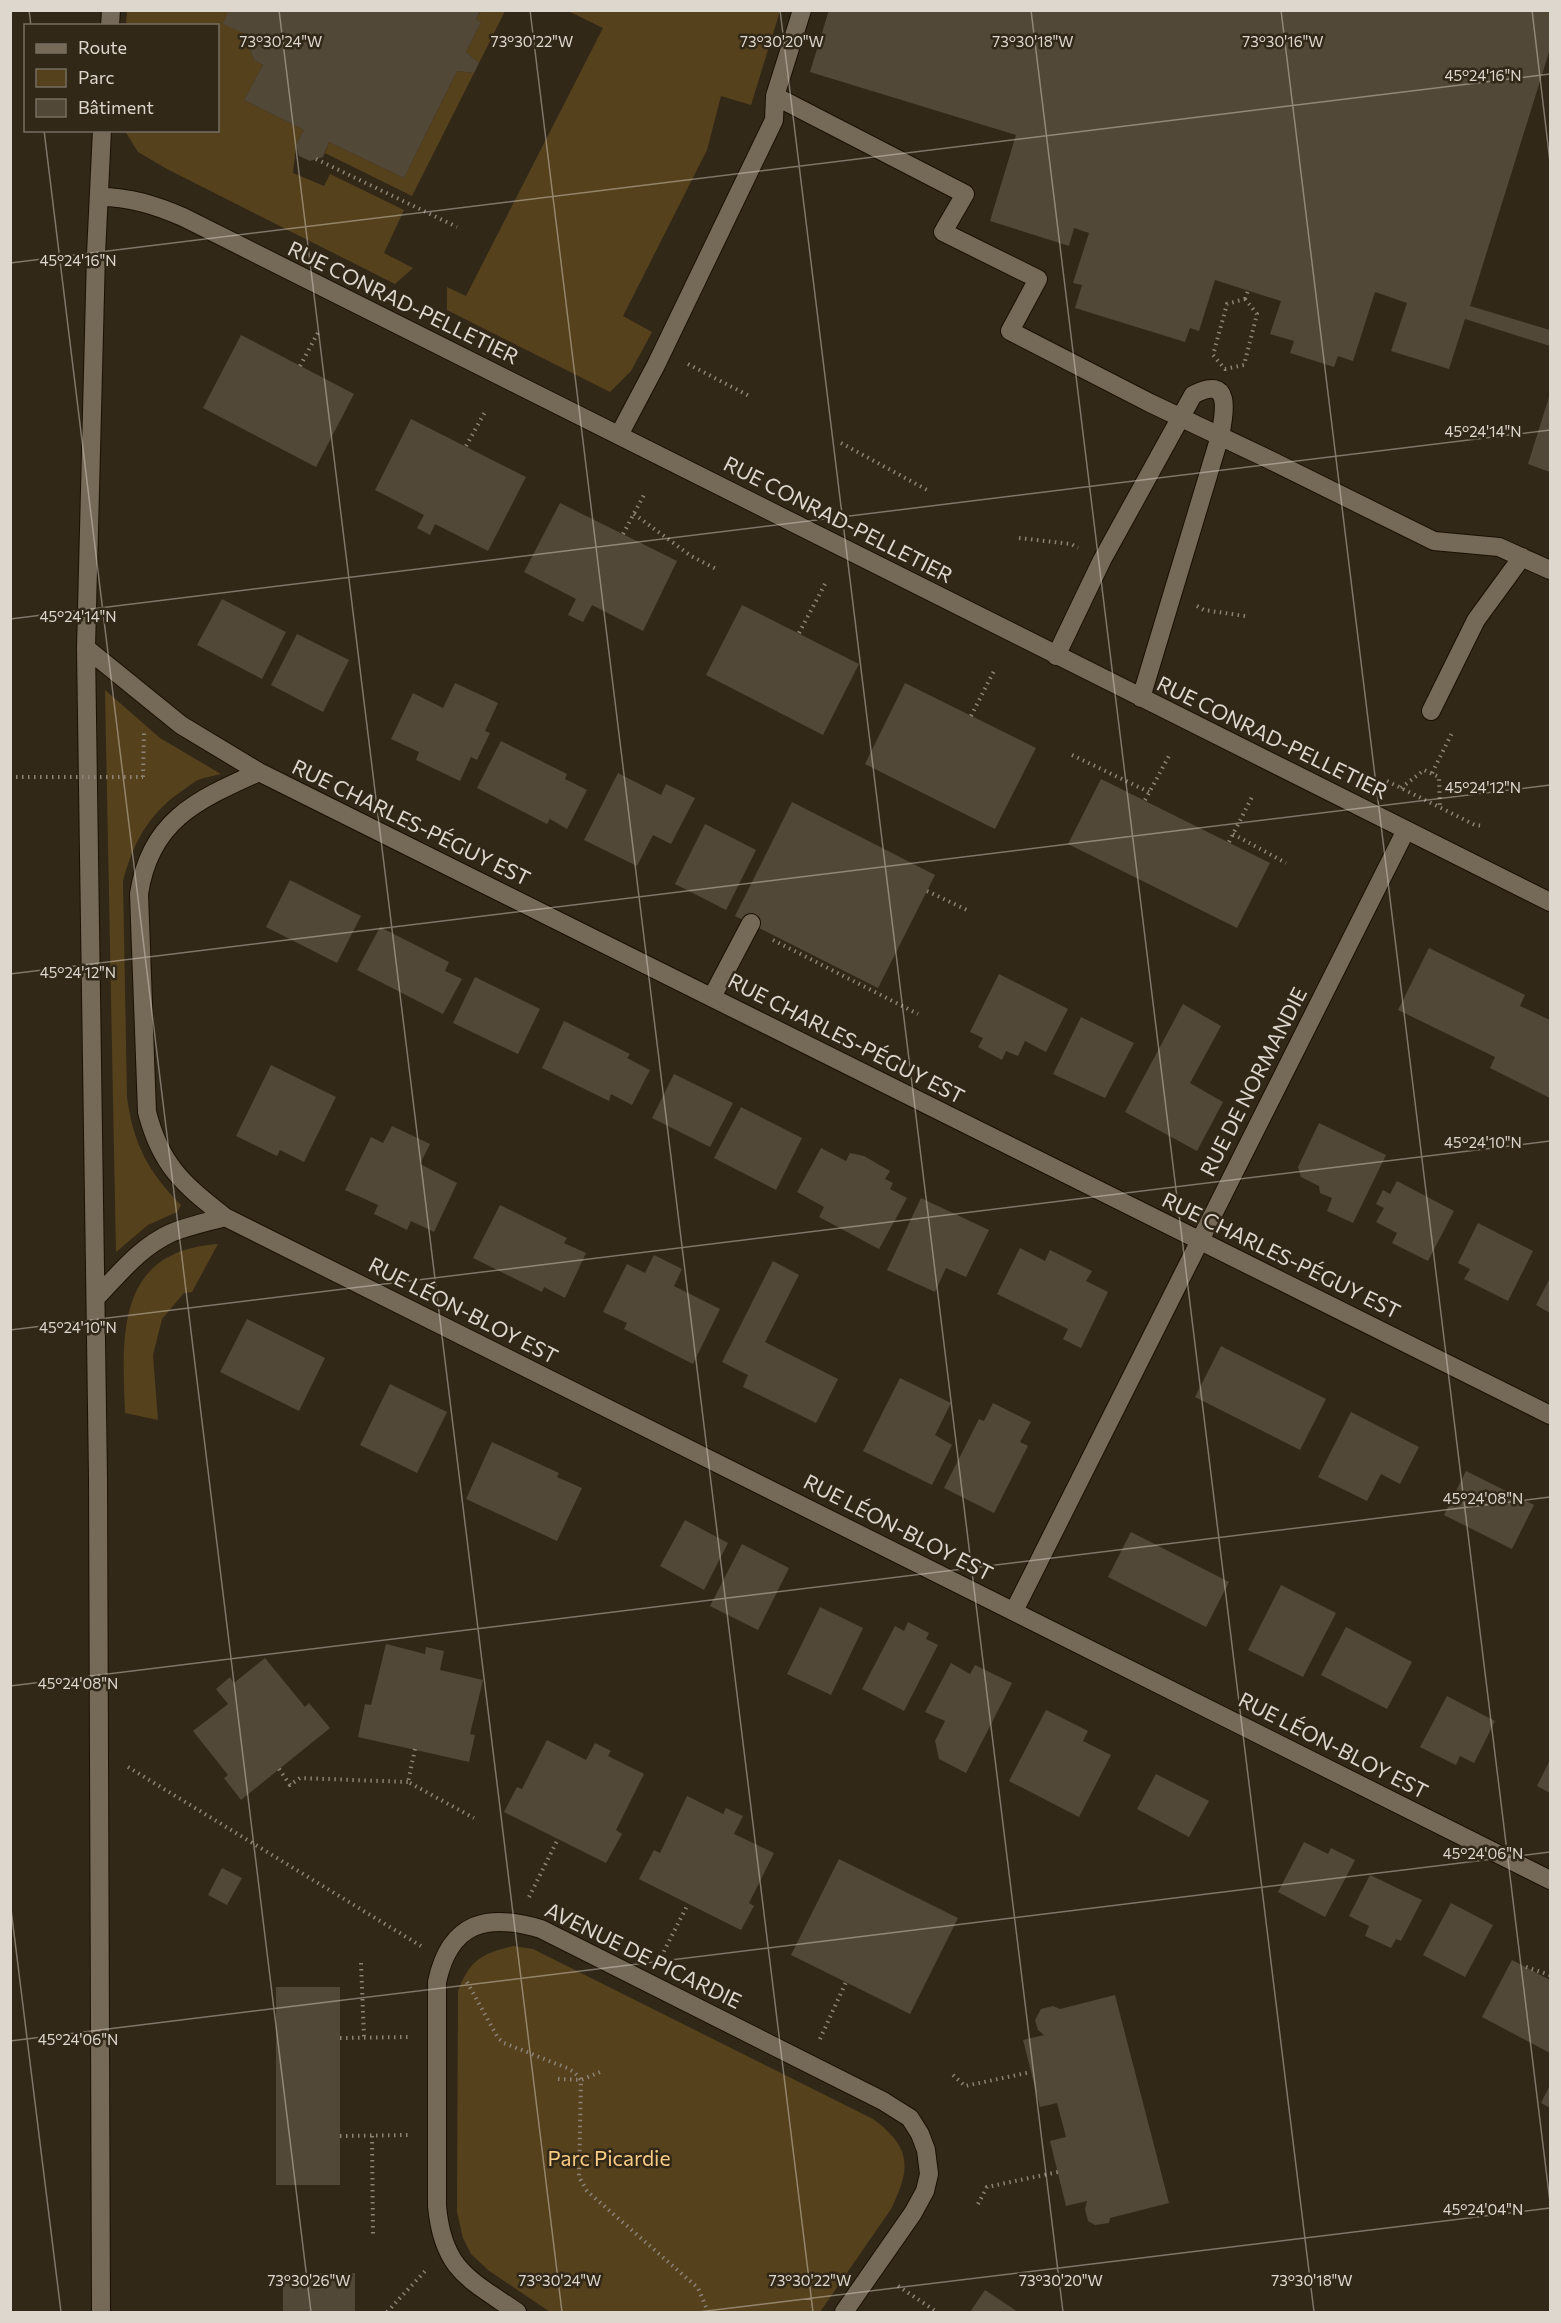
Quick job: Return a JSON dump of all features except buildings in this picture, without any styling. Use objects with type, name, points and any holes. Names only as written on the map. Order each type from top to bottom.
[{"type":"street","points":[[619,435],[663,351],[774,120],[775,96],[802,10]]},
{"type":"street","points":[[775,96],[964,194],[943,232],[1038,279],[1010,331],[1180,418],[1434,541],[1499,547],[1551,570]]},
{"type":"street","points":[[101,2313],[96,1298],[86,648],[102,132]]},
{"type":"street","name":"RUE CONRAD-PELLETIER","points":[[99,197],[138,200],[154,204],[183,217],[1551,902]]},
{"type":"street","points":[[1056,656],[1102,560],[1193,395],[1202,390],[1211,389],[1220,393],[1225,400],[1226,409],[1220,436],[1141,698]]},
{"type":"street","points":[[1431,711],[1476,620],[1522,557]]},
{"type":"street","name":"RUE CHARLES-PÉGUY EST","points":[[86,648],[181,725],[259,772],[1551,1415]]},
{"type":"street","name":"RUE LÉON-BLOY EST","points":[[259,772],[221,789],[177,817],[151,852],[142,874],[139,894],[147,1112],[153,1134],[163,1156],[191,1190],[225,1217],[1551,1880]]},
{"type":"street","name":"RUE DE NORMANDIE","points":[[1014,1611],[1406,830]]},
{"type":"street","points":[[712,997],[750,925]]},
{"type":"street","points":[[96,1298],[129,1262],[149,1246],[170,1234],[225,1217]]},
{"type":"street","name":"AVENUE DE PICARDIE","points":[[517,2313],[470,2280],[457,2267],[446,2249],[439,2228],[436,2134],[437,1982],[443,1960],[452,1947],[471,1927],[481,1922],[518,1922],[541,1929],[896,2108],[910,2118],[920,2133],[926,2150],[929,2174],[925,2191],[844,2313]]},
{"type":"path","points":[[316,159],[457,227]]},
{"type":"path","points":[[1245,299],[1248,291]]},
{"type":"path","points":[[1245,299],[1257,314],[1244,365],[1225,369],[1213,355],[1227,304],[1245,299]]},
{"type":"path","points":[[300,366],[320,328]]},
{"type":"path","points":[[663,351],[751,397]]},
{"type":"path","points":[[466,446],[485,412]]},
{"type":"path","points":[[840,443],[929,491]]},
{"type":"path","points":[[623,534],[645,493]]},
{"type":"path","points":[[634,514],[691,556],[716,569]]},
{"type":"path","points":[[1019,538],[1071,544]]},
{"type":"path","points":[[799,633],[825,584]]},
{"type":"path","points":[[1204,610],[1245,616]]},
{"type":"path","points":[[971,716],[995,669]]},
{"type":"path","points":[[1432,773],[1457,724]]},
{"type":"path","points":[[10,777],[143,777],[144,726]]},
{"type":"path","points":[[1072,755],[1149,792]]},
{"type":"path","points":[[1144,800],[1169,756]]},
{"type":"path","points":[[1401,789],[1424,770],[1432,773],[1439,777],[1440,808]]},
{"type":"path","name":"RUE CONRAD-PELLETIER","points":[[1388,781],[1455,816],[1475,825],[1484,826]]},
{"type":"path","points":[[1229,842],[1252,797]]},
{"type":"path","points":[[1233,834],[1286,863]]},
{"type":"path","points":[[927,891],[969,911]]},
{"type":"path","points":[[750,925],[918,1014]]},
{"type":"path","points":[[408,1782],[415,1749]]},
{"type":"path","points":[[125,1765],[422,1946]]},
{"type":"path","points":[[279,1769],[290,1785],[300,1778],[408,1782],[474,1818]]},
{"type":"path","points":[[518,1922],[558,1839]]},
{"type":"path","points":[[648,1982],[688,1904]]},
{"type":"path","points":[[361,1964],[364,2037]]},
{"type":"path","points":[[1526,1967],[1551,1975]]},
{"type":"path","points":[[464,1976],[498,2038],[504,2043],[567,2068],[581,2080],[579,2177],[586,2190],[698,2288],[708,2313]]},
{"type":"path","points":[[808,2063],[846,1982]]},
{"type":"path","points":[[340,2038],[436,2037]]},
{"type":"path","points":[[558,2079],[581,2080],[600,2072]]},
{"type":"path","points":[[953,2075],[965,2086],[1031,2072]]},
{"type":"path","points":[[340,2136],[436,2134]]},
{"type":"path","points":[[372,2136],[373,2236]]},
{"type":"path","points":[[978,2204],[987,2187],[1058,2172]]},
{"type":"path","points":[[387,2313],[446,2249]]},
{"type":"path","points":[[874,2269],[937,2313]]},
{"type":"green space","points":[[127,11],[229,11],[255,38],[250,49],[254,60],[263,65],[244,100],[304,130],[296,145],[293,173],[324,186],[330,174],[404,210],[384,253],[413,268],[395,284],[167,169],[138,152],[126,132],[219,132],[219,24],[126,24]]},
{"type":"green space","points":[[481,11],[505,11],[479,63],[466,52],[481,22],[476,19]]},
{"type":"green space","points":[[568,11],[780,11],[751,105],[721,96],[707,150],[623,316],[652,332],[631,371],[610,392],[447,310],[447,287],[466,296],[603,28]]},
{"type":"green space","points":[[457,71],[474,73],[412,196],[325,153],[329,142],[404,178]]},
{"type":"green space","points":[[105,690],[160,738],[221,774],[196,781],[158,811],[143,832],[131,855],[123,881],[127,1097],[133,1129],[144,1156],[159,1181],[181,1205],[177,1212],[148,1225],[116,1252]]},
{"type":"green space","points":[[218,1244],[192,1292],[184,1293],[162,1319],[153,1355],[158,1420],[125,1413],[126,1327],[132,1302],[143,1280],[160,1262],[185,1250]]},
{"type":"green space","name":"Parc Picardie","points":[[513,1946],[533,1949],[873,2119],[895,2140],[904,2160],[898,2195],[891,2209],[820,2312],[550,2312],[488,2270],[471,2254],[463,2238],[457,2212],[458,1991],[467,1972],[478,1960],[493,1952]]}]
